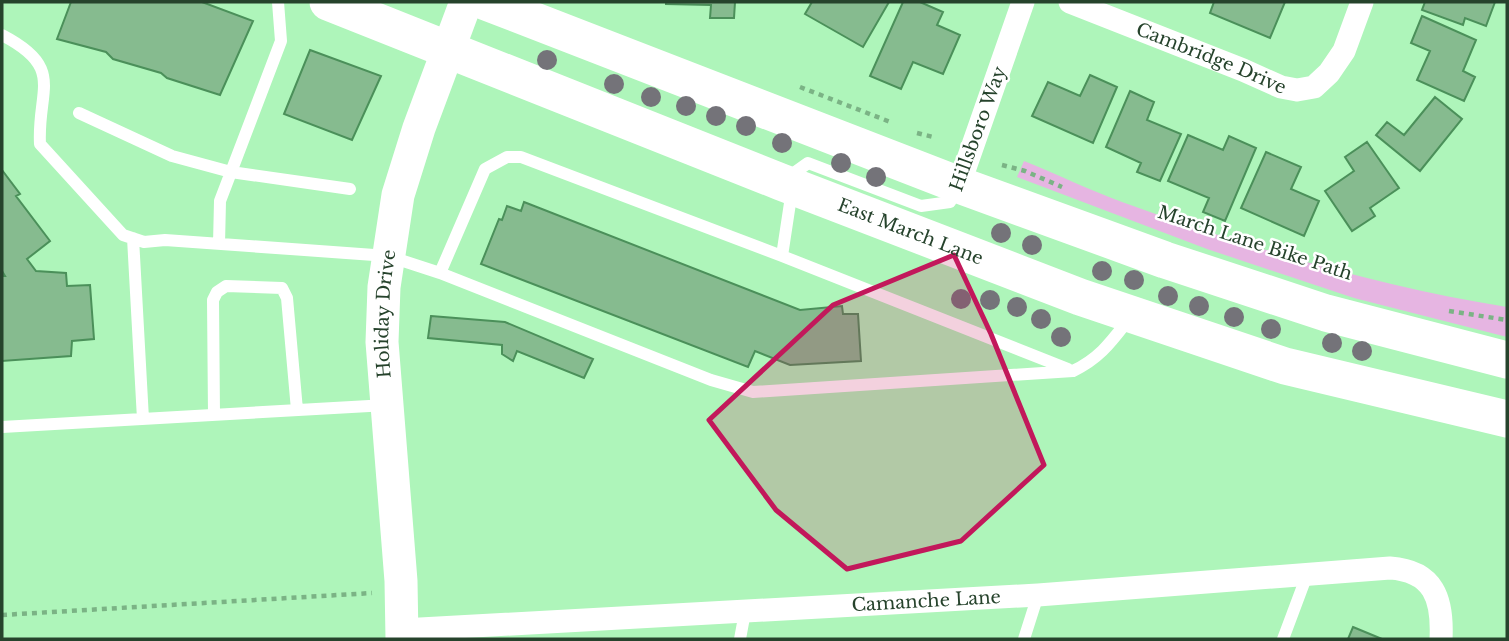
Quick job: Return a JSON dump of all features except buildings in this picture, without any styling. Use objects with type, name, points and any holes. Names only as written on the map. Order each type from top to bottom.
[{"type":"main road","name":"East March Lane","points":[[328,2],[1080,297],[1285,366],[1507,419]]},
{"type":"main road","points":[[486,2],[959,185],[1165,260],[1326,313],[1507,360]]},
{"type":"street","name":"Holiday Drive","points":[[402,634],[382,342],[384,287],[398,195],[419,128],[466,2]]},
{"type":"street","name":"Hillsboro Way","points":[[959,185],[1023,2]]},
{"type":"street","name":"Cambridge Drive","points":[[1070,2],[1281,87],[1297,90],[1314,87],[1329,73],[1344,51],[1362,2]]},
{"type":"street","name":"Camanche Lane","points":[[402,634],[1038,595],[1390,568],[1408,570],[1428,583],[1437,598],[1441,639]]},
{"type":"lane","points":[[219,244],[220,201],[281,41],[278,2]]},
{"type":"lane","points":[[2,35],[20,45],[44,71],[45,97],[39,125],[40,144],[123,235],[144,242],[165,240],[388,256],[440,273],[711,380],[753,391],[1073,370],[1092,362],[1132,315]]},
{"type":"lane","points":[[79,113],[172,156],[231,172],[350,189]]},
{"type":"lane","points":[[440,273],[485,169],[507,157],[521,157],[1073,370]]},
{"type":"lane","name":"Hillsboro Way","points":[[787,184],[808,163],[921,206],[950,202],[959,185]]},
{"type":"lane","points":[[782,256],[787,184]]},
{"type":"lane","points":[[133,238],[143,419]]},
{"type":"lane","points":[[214,415],[213,300],[217,292],[226,286],[282,288],[287,298],[297,410]]},
{"type":"lane","points":[[2,427],[388,405]]},
{"type":"lane","points":[[1283,639],[1307,575]]},
{"type":"lane","points":[[1024,639],[1038,595]]},
{"type":"lane","points":[[740,639],[745,612]]},
{"type":"path","points":[[1002,164],[1074,192]]},
{"type":"path","points":[[1447,310],[1507,320]]},
{"type":"path","points":[[2,615],[401,592]]},
{"type":"highlighted area","points":[[954,255],[991,334],[1044,465],[961,541],[847,569],[776,510],[709,420],[833,305]]},
{"type":"shaded area","points":[[1024,161],[1122,202],[1312,264],[1409,288],[1507,307],[1507,337],[1354,298],[1207,249],[1017,177]]}]
